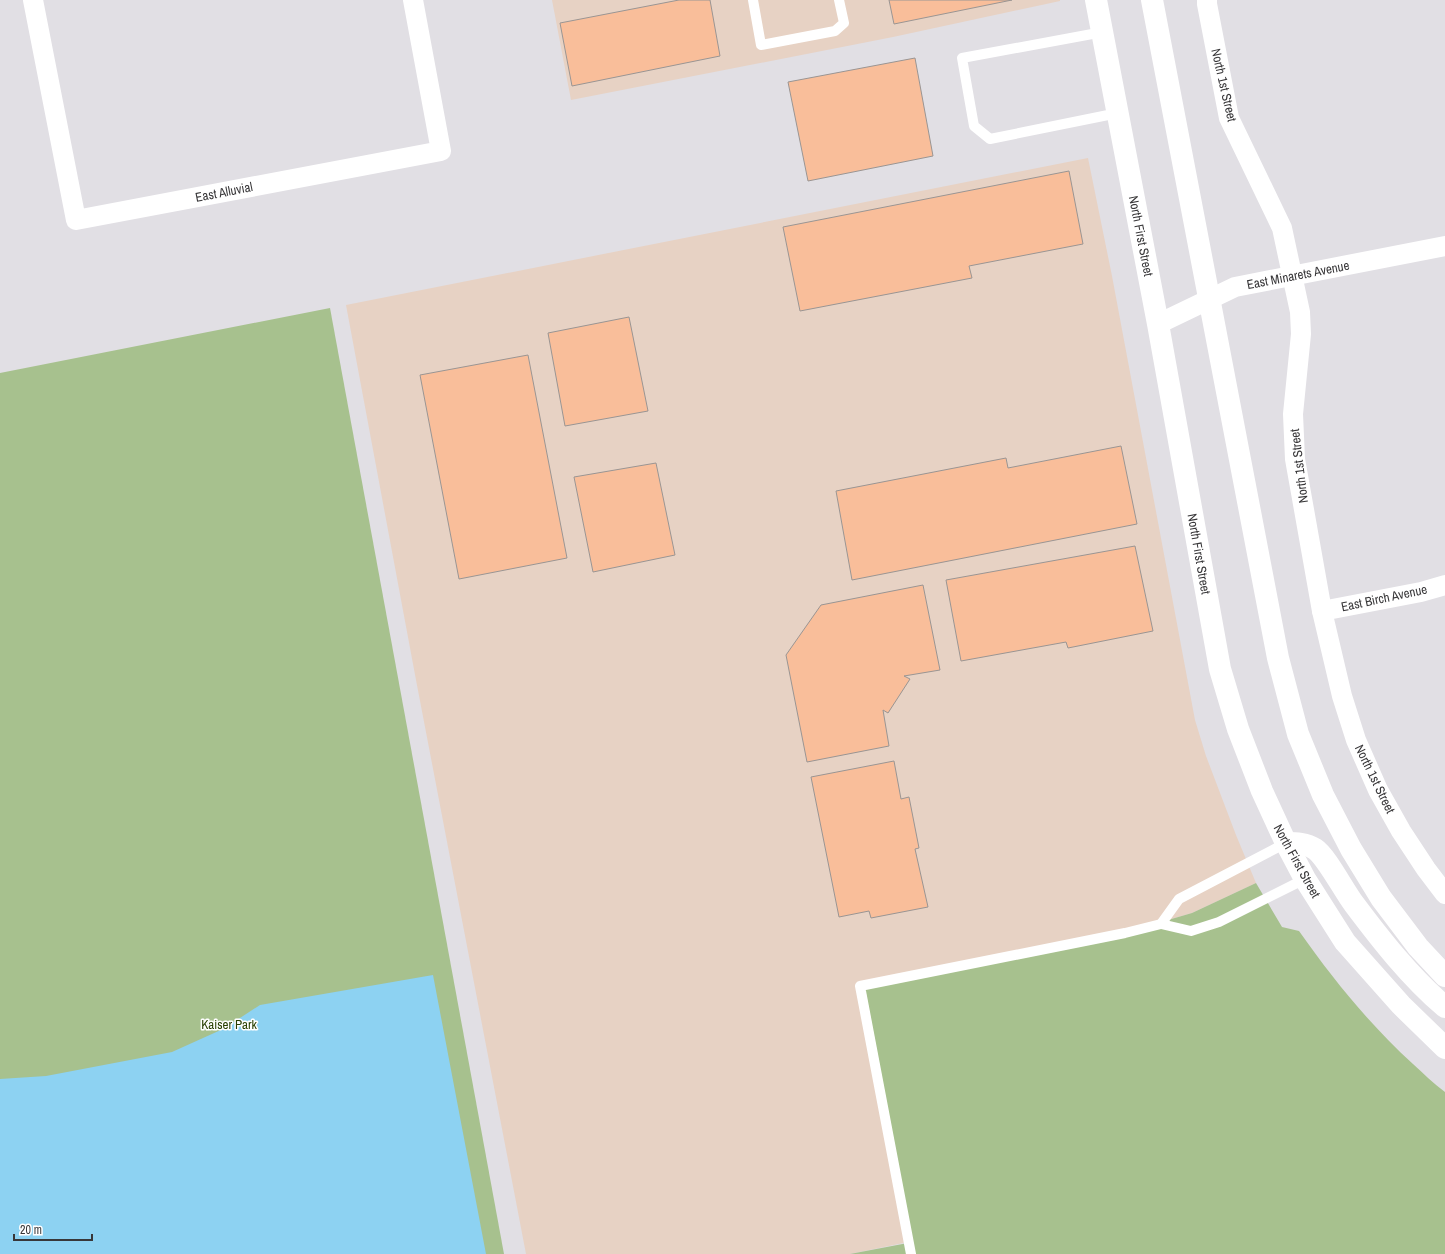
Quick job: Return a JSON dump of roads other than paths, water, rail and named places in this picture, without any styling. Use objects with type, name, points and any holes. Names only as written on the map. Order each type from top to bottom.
[{"type":"main road","name":"North First Street","points":[[1096,0],[1158,324],[1220,669],[1238,730],[1262,792],[1286,843],[1305,879],[1345,942],[1401,1005],[1445,1048]]},
{"type":"main road","points":[[1152,0],[1208,300],[1278,658],[1298,734],[1323,795],[1351,849],[1381,898],[1418,947],[1445,976]]},
{"type":"main road","points":[[1286,843],[1302,843],[1316,849],[1324,858],[1353,903],[1385,944],[1427,991],[1445,1006]]},
{"type":"street","name":"East Alluvial","points":[[34,0],[76,220],[441,151],[413,0]]},
{"type":"street","name":"North 1st Street","points":[[1208,0],[1207,4],[1229,118],[1282,228],[1300,312],[1301,334],[1293,414],[1295,459],[1322,611],[1342,696],[1356,740],[1378,790],[1401,831],[1426,869],[1445,894]]},
{"type":"street","name":"East Minarets Avenue","points":[[1158,324],[1235,287],[1445,246]]},
{"type":"street","name":"East Birch Avenue","points":[[1322,611],[1421,592],[1445,585]]},
{"type":"lane","points":[[753,0],[761,45],[835,31],[844,23],[840,0]]},
{"type":"lane","points":[[1103,32],[962,58],[974,126],[990,139],[1118,114]]},
{"type":"lane","points":[[1161,924],[1179,899],[1286,843]]},
{"type":"lane","points":[[911,1254],[860,986],[1125,933],[1161,924],[1191,932],[1219,922],[1305,879]]},
{"type":"water","points":[[433,975],[486,1254],[0,1254],[0,1079],[46,1076],[172,1052],[223,1029],[260,1005]]},
{"type":"park label","name":"Kaiser Park","points":[[229,1024]]}]
